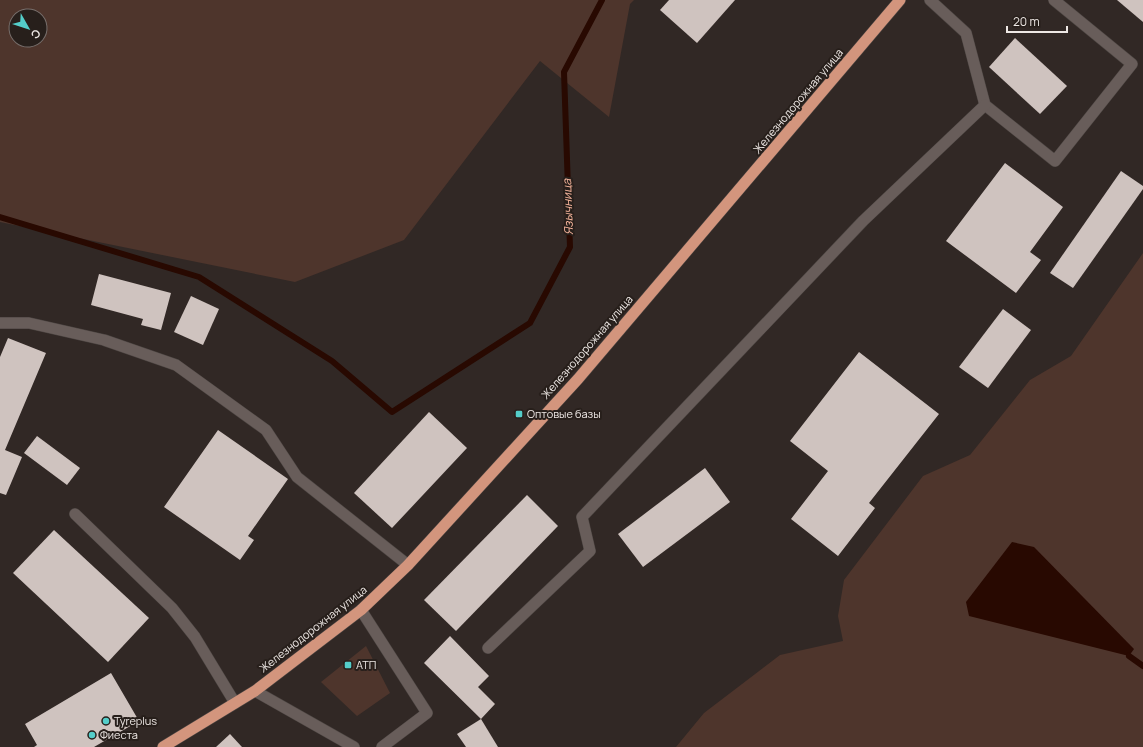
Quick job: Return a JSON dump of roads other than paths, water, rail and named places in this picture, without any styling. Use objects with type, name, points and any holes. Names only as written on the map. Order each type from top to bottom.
[{"type":"highway","name":"Железнодорожная улица","points":[[163,747],[255,691],[361,610],[408,565],[578,379],[900,0]]},
{"type":"lane","points":[[930,0],[966,33],[985,105],[1055,161],[1132,64],[1054,0]]},
{"type":"lane","points":[[488,648],[590,551],[582,517],[863,222],[985,105]]},
{"type":"lane","points":[[0,323],[29,323],[104,340],[176,365],[266,430],[297,477],[408,565]]},
{"type":"lane","points":[[75,514],[172,608],[195,637],[235,703]]},
{"type":"lane","points":[[361,610],[427,713],[382,747]]},
{"type":"lane","points":[[255,691],[354,747]]},
{"type":"waterway","name":"Язычница","points":[[0,217],[199,277],[332,361],[392,412],[530,323],[570,247],[564,72],[602,0]]},
{"type":"waterway","points":[[1129,656],[1143,666]]},
{"type":"place","name":"Оптовые базы","points":[[519,414]]},
{"type":"place","name":"АТП","points":[[348,665]]},
{"type":"place","name":"Tyreplus","points":[[106,721]]},
{"type":"place","name":"Фиеста","points":[[92,735]]}]
